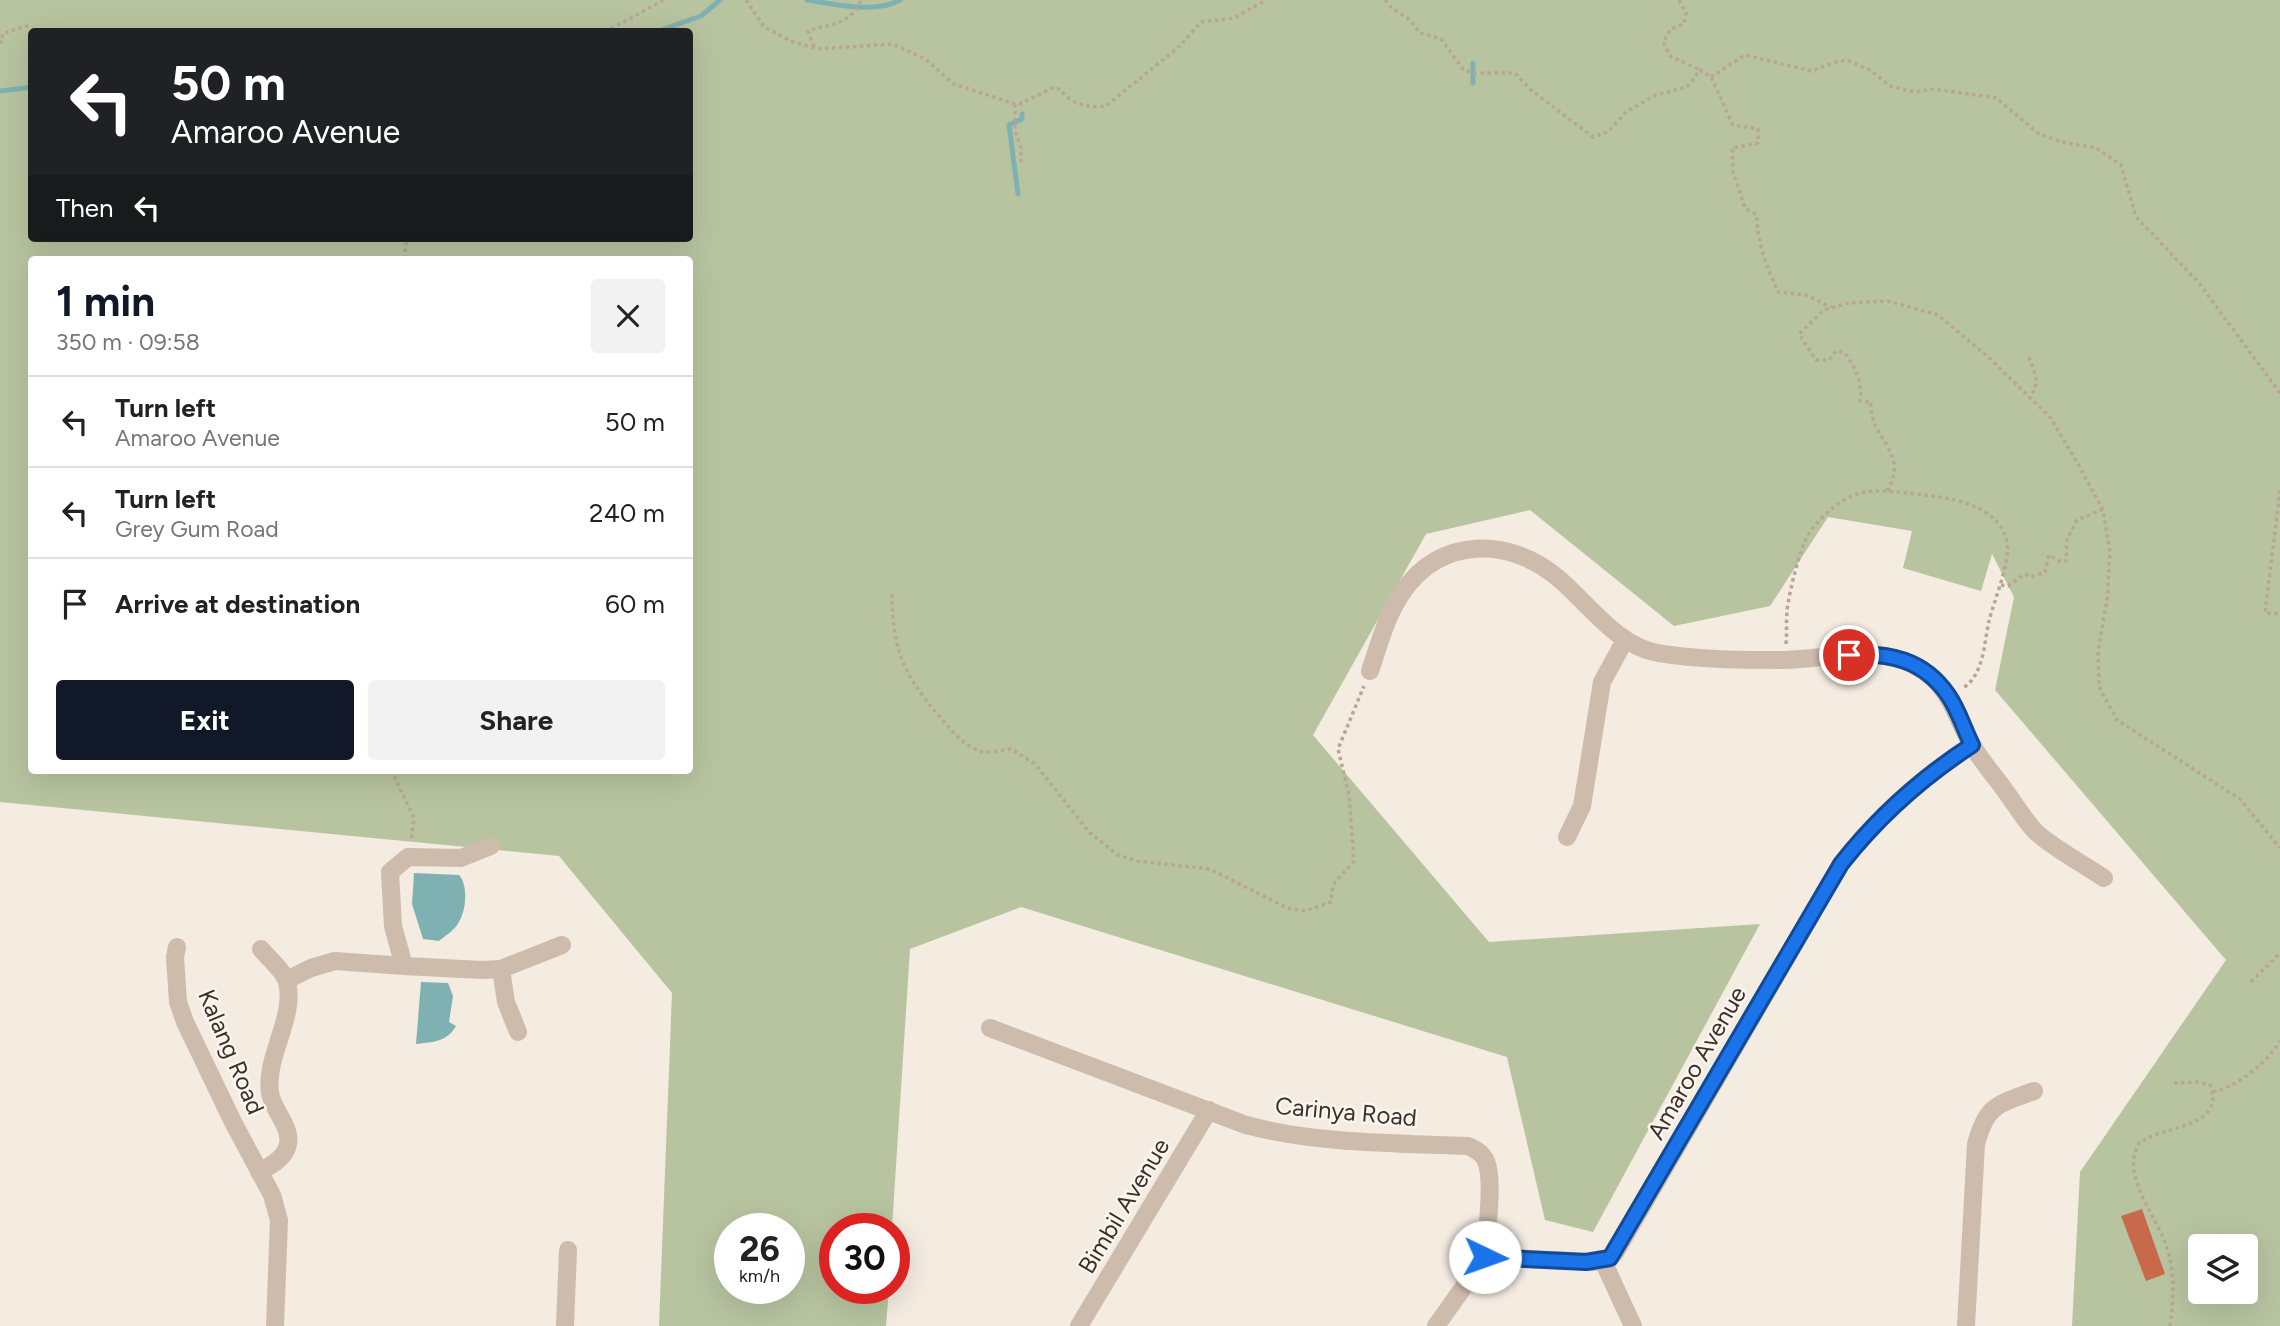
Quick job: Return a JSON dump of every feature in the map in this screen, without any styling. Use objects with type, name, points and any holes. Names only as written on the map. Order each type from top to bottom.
[{"type":"street","points":[[1370,671],[1388,619],[1401,594],[1415,576],[1443,558],[1478,548],[1502,549],[1525,556],[1556,577],[1625,640],[1644,650],[1786,660],[1871,653],[1890,655],[1920,668],[1936,680],[1949,696],[1972,745],[2035,831],[2104,878]]},
{"type":"street","points":[[1567,837],[1582,806],[1602,682],[1625,640]]},
{"type":"street","name":"Amaroo Avenue","points":[[1603,1261],[1615,1253],[1841,864],[1884,816],[1948,760],[1972,745]]},
{"type":"street","points":[[404,966],[393,926],[390,872],[408,857],[461,858],[491,846]]},
{"type":"street","points":[[261,949],[287,980],[311,968],[335,961],[501,969],[562,945]]},
{"type":"street","name":"Kalang Road","points":[[177,947],[175,957],[178,1002],[185,1022],[272,1195],[279,1220],[275,1326]]},
{"type":"street","points":[[501,969],[506,1002],[518,1032]]},
{"type":"street","name":"Kalang Road","points":[[260,1172],[278,1161],[287,1148],[289,1135],[270,1094],[272,1056],[288,1006],[287,980]]},
{"type":"street","name":"Carinya Road","points":[[990,1028],[1246,1125],[1306,1138],[1468,1146],[1478,1150],[1485,1159],[1490,1174],[1485,1257]]},
{"type":"street","points":[[1966,1326],[1976,1144],[1980,1128],[1996,1105],[2034,1091]]},
{"type":"street","name":"Bimbil Avenue","points":[[1079,1326],[1209,1110]]},
{"type":"street","points":[[565,1326],[568,1250]]},
{"type":"street","points":[[1436,1326],[1485,1257],[1603,1261],[1633,1326]]},
{"type":"path","points":[[612,28],[664,0]]},
{"type":"path","points":[[747,0],[764,27],[791,41],[814,48],[893,44],[925,59],[954,83],[1015,104],[1054,87],[1059,88],[1069,100],[1092,108],[1106,106],[1180,46],[1201,22],[1234,18],[1266,0]]},
{"type":"path","points":[[814,48],[808,32],[845,22],[858,8],[861,0]]},
{"type":"path","points":[[1385,0],[1411,21],[1420,33],[1441,38],[1463,69],[1472,73],[1515,73],[1531,90],[1594,137],[1608,132],[1627,111],[1656,95],[1687,87],[1700,70]]},
{"type":"path","points":[[1679,0],[1686,13],[1684,24],[1671,29],[1663,43],[1670,56],[1688,62],[1711,76],[1733,125],[1758,129],[1758,143],[1732,148],[1733,172],[1745,208],[1757,215],[1757,227],[1769,272],[1778,292],[1806,295],[1831,307]]},
{"type":"path","points":[[0,43],[3,41],[2,34],[26,26],[31,28]]},
{"type":"path","points":[[1711,76],[1745,55],[1811,71],[1839,61],[1849,61],[1870,70],[1890,86],[1915,92],[1934,89],[1997,98],[2039,134],[2062,142],[2096,148],[2121,165],[2136,217],[2199,283],[2280,393]]},
{"type":"path","points":[[1015,104],[1015,131],[1021,148],[1021,165]]},
{"type":"path","points":[[1887,491],[1894,480],[1896,466],[1870,415],[1871,402],[1860,401],[1862,388],[1853,363],[1844,352],[1836,351],[1829,360],[1816,360],[1799,334],[1824,310],[1831,307],[1848,303],[1888,301],[1938,316],[1987,356],[2050,417],[2103,510],[2110,552],[2107,600],[2098,652],[2099,687],[2117,720],[2239,799],[2280,848]]},
{"type":"path","points":[[2029,357],[2037,382],[2030,397]]},
{"type":"path","points":[[2280,489],[2266,614],[2280,614]]},
{"type":"path","points":[[1786,660],[1787,611],[1808,536],[1828,512],[1854,494],[1876,490],[1946,497],[1985,512],[1999,524],[2007,540],[2001,585],[1990,618],[1979,668],[1971,682],[1949,696]]},
{"type":"path","points":[[2001,585],[2008,586],[2025,573],[2031,577],[2045,572],[2049,555],[2061,562],[2066,561],[2067,539],[2077,520],[2103,510]]},
{"type":"path","points":[[892,594],[892,628],[913,685],[962,741],[982,752],[1011,749],[1035,764],[1089,832],[1118,855],[1137,861],[1210,869],[1287,908],[1305,911],[1331,902],[1333,885],[1354,862],[1349,795],[1338,750],[1370,671]]},
{"type":"path","points":[[393,774],[414,818],[408,857]]},
{"type":"path","points":[[2251,982],[2280,953]]},
{"type":"path","points":[[2213,1092],[2224,1090],[2255,1068],[2272,1054],[2280,1041]]},
{"type":"path","points":[[2169,1326],[2173,1305],[2172,1270],[2166,1245],[2136,1177],[2134,1158],[2140,1143],[2159,1133],[2194,1123],[2203,1117],[2210,1110],[2213,1092],[2210,1085],[2197,1082],[2173,1083]]},
{"type":"green space","points":[[0,0],[2280,0],[2280,1326],[2072,1326],[2080,1172],[2226,960],[1995,690],[2014,597],[1992,554],[1981,591],[1903,568],[1912,531],[1828,517],[1770,606],[1674,626],[1530,510],[1426,534],[1313,735],[1489,942],[1760,924],[1593,1232],[1545,1220],[1507,1057],[1021,907],[910,949],[893,1213],[819,1213],[819,1304],[888,1304],[886,1326],[659,1326],[672,993],[559,856],[0,802]]},
{"type":"water","points":[[414,873],[459,875],[462,880],[465,892],[463,914],[455,927],[439,941],[423,939],[412,904]]},
{"type":"water","points":[[421,982],[448,983],[453,996],[449,1022],[456,1026],[444,1038],[416,1044]]},
{"type":"building","points":[[2142,1209],[2165,1274],[2146,1281],[2121,1216]]},
{"type":"waterway","points":[[667,28],[701,16],[720,0]]},
{"type":"waterway","points":[[807,0],[867,7],[900,0]]},
{"type":"waterway","points":[[1473,63],[1473,83]]},
{"type":"waterway","points":[[0,91],[28,88]]},
{"type":"waterway","points":[[1018,194],[1009,125],[1022,119],[1022,114]]},
{"type":"route","points":[[1485,1257],[1594,1262],[1603,1261],[1615,1253],[1841,864],[1884,816],[1948,760],[1972,745],[1949,696],[1936,680],[1920,668],[1890,655],[1849,655]]}]
